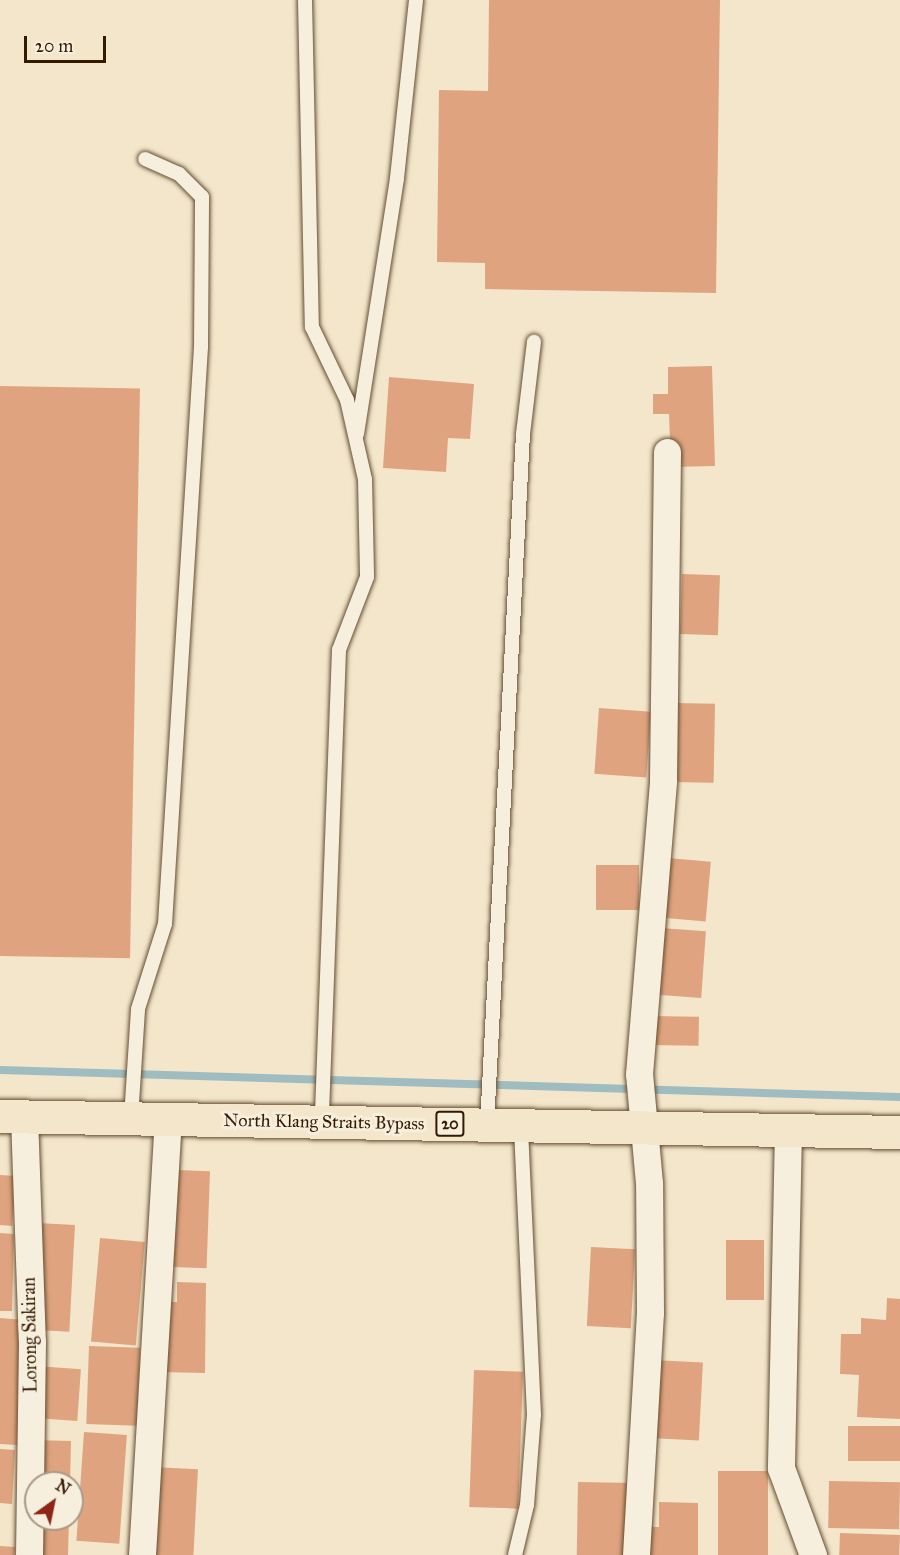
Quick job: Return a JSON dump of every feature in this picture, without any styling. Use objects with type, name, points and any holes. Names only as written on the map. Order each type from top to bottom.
[{"type":"highway","name":"North Klang Straits Bypass","points":[[12,1116],[168,1119],[323,1106],[488,1111],[521,1125],[640,1099],[788,1130],[900,1132]]},
{"type":"street","points":[[636,1555],[651,1313],[649,1184],[640,1099],[663,780],[667,452]]},
{"type":"street","name":"Lorong Sakiran","points":[[12,1116],[32,1342],[28,1555]]},
{"type":"street","points":[[142,1555],[168,1119]]},
{"type":"street","points":[[788,1130],[781,1468],[813,1555]]},
{"type":"lane","points":[[305,0],[312,327],[347,400],[365,479],[367,577],[339,650],[323,1106]]},
{"type":"lane","points":[[356,442],[397,178],[416,0]]},
{"type":"lane","points":[[131,1118],[132,1046],[165,924],[201,347],[202,197],[179,174],[145,159]]},
{"type":"lane","points":[[488,1111],[488,1064],[523,434],[534,342]]},
{"type":"lane","points":[[515,1555],[527,1505],[534,1415],[521,1125]]},
{"type":"building","points":[[489,0],[720,0],[716,293],[485,289],[485,263],[437,262],[439,90],[488,91]]},
{"type":"building","points":[[712,366],[715,466],[671,467],[669,414],[653,414],[653,394],[668,394],[668,367]]},
{"type":"building","points":[[389,377],[474,384],[470,439],[448,438],[446,472],[383,468]]},
{"type":"building","points":[[0,386],[140,388],[130,958],[0,956]]},
{"type":"building","points":[[682,574],[720,575],[718,635],[680,634]]},
{"type":"building","points":[[674,703],[715,704],[714,783],[673,782]]},
{"type":"building","points":[[599,708],[651,712],[646,777],[594,774]]},
{"type":"building","points":[[668,858],[711,862],[706,922],[663,918]]},
{"type":"building","points":[[596,865],[639,865],[639,910],[596,910]]},
{"type":"building","points":[[661,928],[706,931],[701,998],[656,995]]},
{"type":"building","points":[[649,1016],[699,1017],[698,1046],[648,1045]]},
{"type":"building","points":[[176,1170],[210,1171],[207,1268],[173,1267]]},
{"type":"building","points":[[0,1175],[16,1176],[12,1226],[0,1225]]},
{"type":"building","points":[[37,1223],[75,1225],[69,1332],[31,1330]]},
{"type":"building","points":[[0,1233],[14,1234],[12,1311],[0,1311]]},
{"type":"building","points":[[100,1238],[145,1242],[136,1346],[91,1342]]},
{"type":"building","points":[[726,1240],[764,1240],[764,1300],[726,1300]]},
{"type":"building","points":[[591,1247],[635,1249],[631,1328],[587,1326]]},
{"type":"building","points":[[177,1282],[206,1283],[205,1373],[159,1372],[160,1302],[177,1302]]},
{"type":"building","points":[[887,1298],[900,1299],[900,1419],[857,1417],[859,1375],[840,1374],[841,1334],[861,1334],[861,1318],[886,1320]]},
{"type":"building","points":[[0,1318],[24,1320],[17,1445],[0,1444]]},
{"type":"building","points":[[89,1346],[140,1348],[137,1426],[86,1424]]},
{"type":"building","points":[[653,1360],[703,1363],[699,1441],[649,1438]]},
{"type":"building","points":[[36,1366],[81,1369],[77,1421],[32,1418]]},
{"type":"building","points":[[474,1370],[523,1372],[518,1509],[469,1507]]},
{"type":"building","points":[[848,1426],[900,1426],[900,1461],[848,1461]]},
{"type":"building","points":[[84,1432],[127,1435],[119,1544],[76,1541],[77,1531],[84,1531],[84,1471],[81,1471]]},
{"type":"building","points":[[32,1440],[71,1441],[70,1471],[31,1471]]},
{"type":"building","points":[[0,1449],[15,1450],[12,1504],[0,1503]]},
{"type":"building","points":[[153,1467],[198,1469],[193,1555],[148,1555]]},
{"type":"building","points":[[718,1471],[768,1471],[768,1555],[718,1555]]},
{"type":"building","points":[[829,1481],[900,1482],[899,1529],[828,1528]]},
{"type":"building","points":[[578,1482],[634,1483],[633,1555],[577,1555]]},
{"type":"building","points":[[659,1502],[698,1503],[698,1555],[647,1555],[647,1527],[659,1527]]},
{"type":"building","points":[[30,1531],[69,1531],[68,1555],[30,1555]]},
{"type":"building","points":[[840,1533],[900,1535],[899,1555],[839,1555]]},
{"type":"building","points":[[0,1546],[15,1547],[14,1555],[0,1555]]},
{"type":"waterway","points":[[0,1070],[900,1097]]}]
